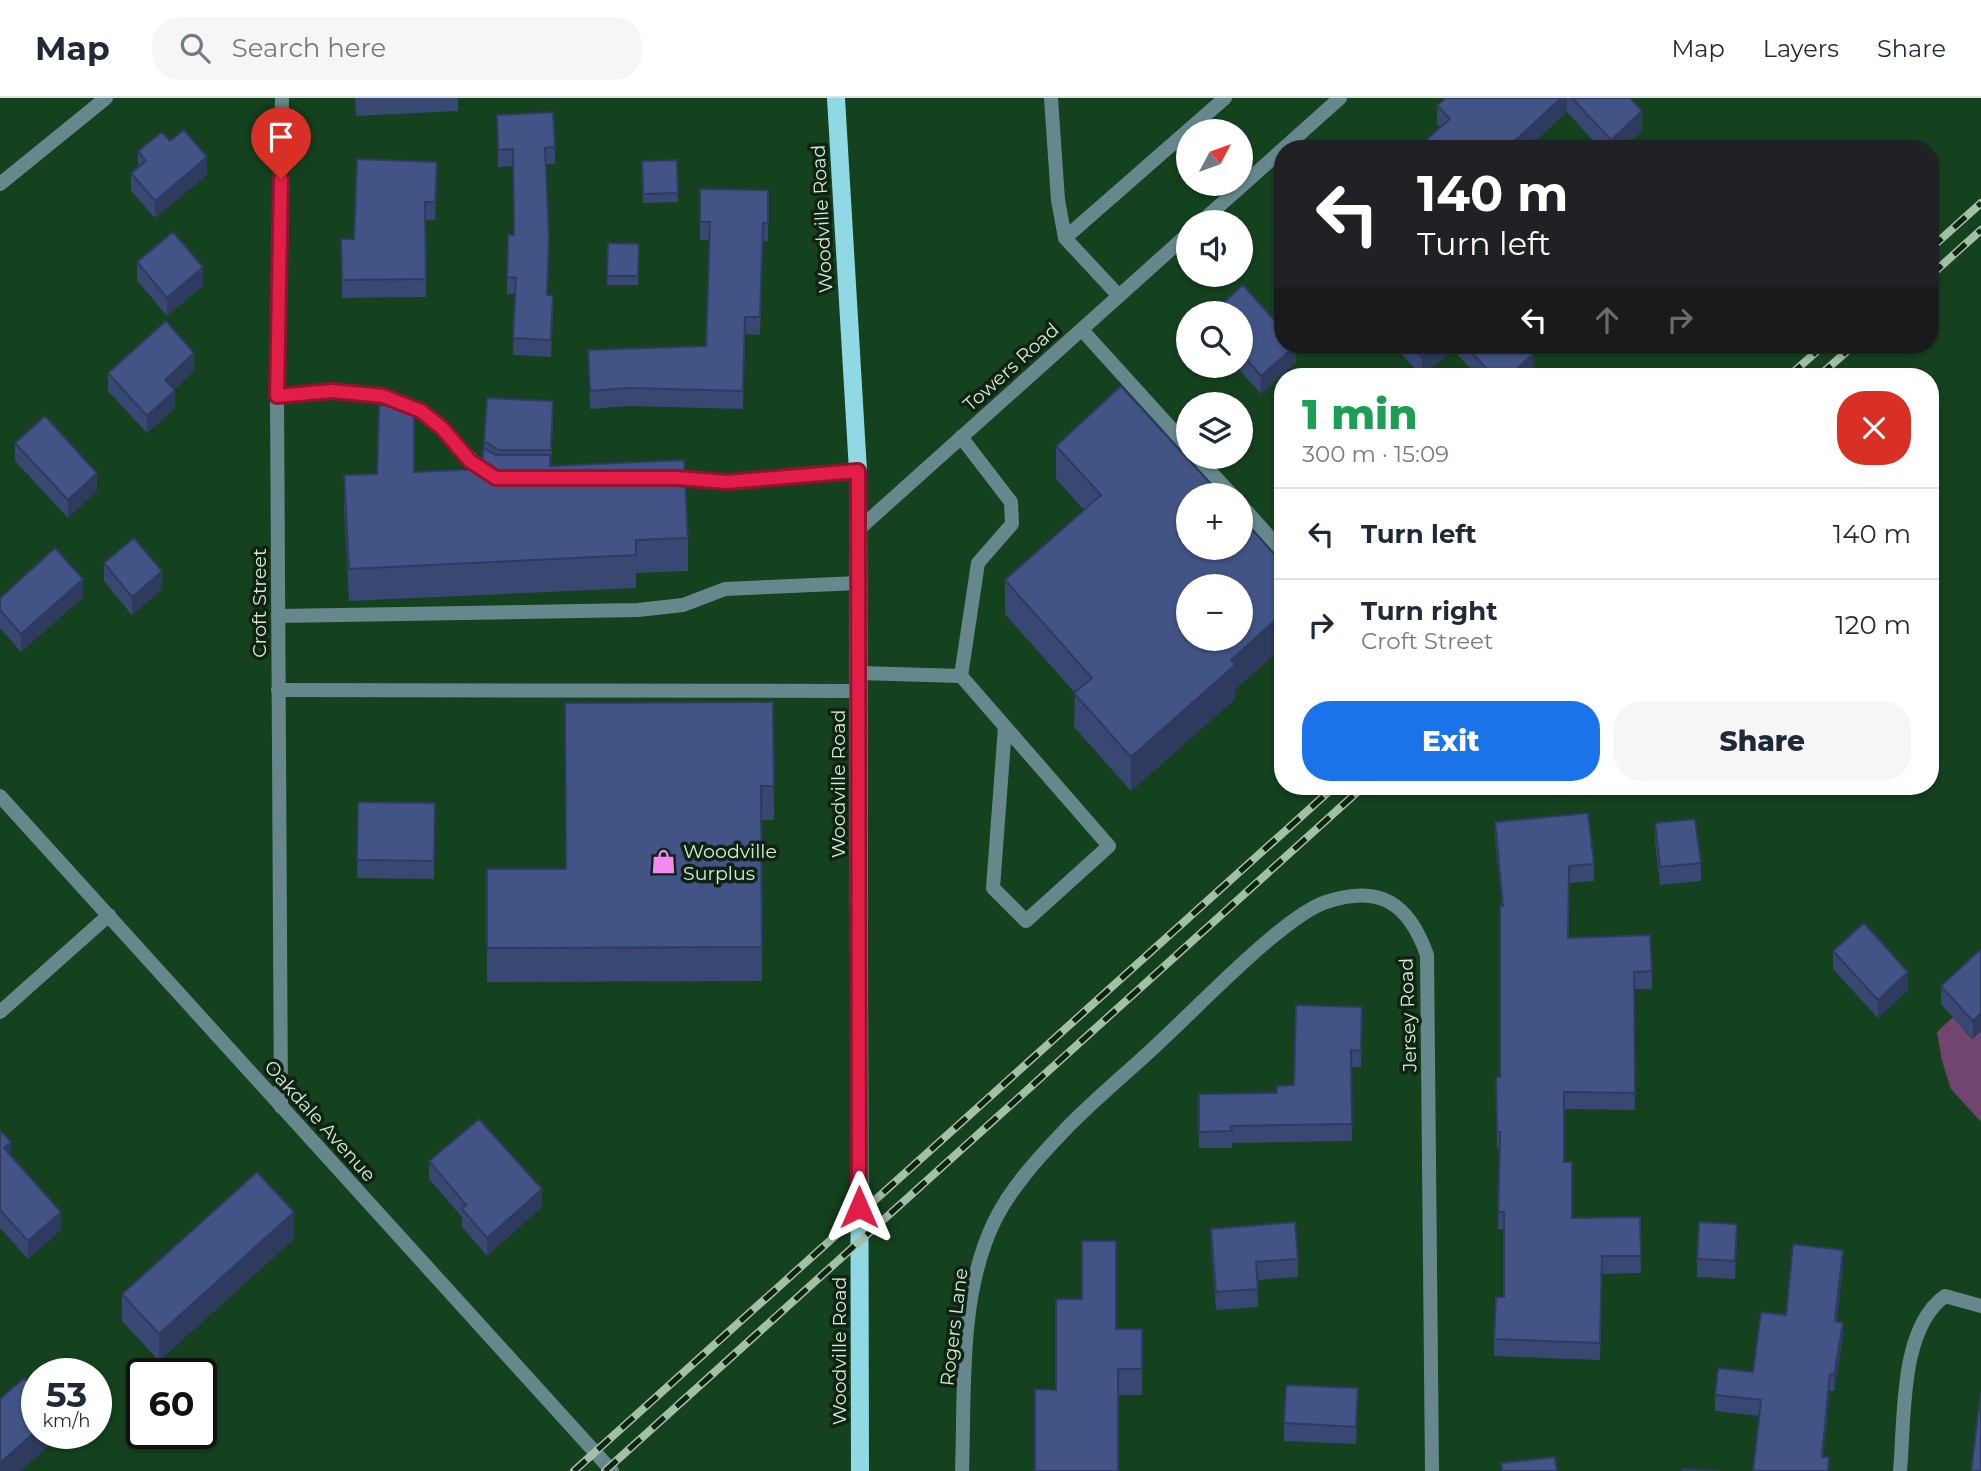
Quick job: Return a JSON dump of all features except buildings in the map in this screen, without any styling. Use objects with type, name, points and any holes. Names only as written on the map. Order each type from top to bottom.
[{"type":"main road","name":"Woodville Road","points":[[836,98],[858,471],[860,1471]]},
{"type":"street","points":[[0,184],[106,98]]},
{"type":"street","name":"Croft Street","points":[[281,1107],[277,396],[282,98]]},
{"type":"street","points":[[1051,98],[1058,200],[1065,238],[1119,296]]},
{"type":"street","points":[[1065,238],[1225,98]]},
{"type":"street","points":[[1293,140],[1340,98]]},
{"type":"street","points":[[1214,210],[1274,157]]},
{"type":"street","name":"Towers Road","points":[[859,529],[1176,245]]},
{"type":"street","points":[[1082,330],[1176,434]]},
{"type":"street","points":[[277,396],[332,391],[383,396],[421,411],[442,428],[470,461],[496,478],[510,478]]},
{"type":"street","points":[[961,437],[1011,502],[1012,524],[978,563],[961,676],[1109,846],[1026,922],[993,888],[1005,727]]},
{"type":"street","points":[[1208,469],[1220,483]]},
{"type":"street","points":[[652,478],[727,482],[858,471]]},
{"type":"street","points":[[1253,518],[1274,542]]},
{"type":"street","points":[[278,616],[638,610],[683,605],[725,589],[859,583]]},
{"type":"street","points":[[278,690],[859,682],[961,676]]},
{"type":"street","name":"Oakdale Avenue","points":[[0,796],[612,1471]]},
{"type":"street","name":"Jersey Road","points":[[1126,1074],[1305,912],[1326,902],[1374,897],[1392,902],[1408,914],[1427,955],[1429,1000],[1432,1471]]},
{"type":"street","points":[[0,1012],[109,915]]},
{"type":"street","name":"Rogers Lane","points":[[962,1471],[971,1316],[975,1283],[987,1240],[1012,1192],[1063,1132],[1126,1074]]},
{"type":"street","points":[[1900,1471],[1914,1343],[1920,1323],[1930,1307],[1945,1296],[1981,1306]]},
{"type":"shaded area","points":[[1953,1017],[1972,1039],[1981,1031],[1981,1122],[1951,1089],[1942,1061],[1937,1032]]},
{"type":"railway","points":[[1939,241],[1981,203]]},
{"type":"railway","points":[[1939,268],[1981,230]]},
{"type":"railway","points":[[1798,368],[1814,354]]},
{"type":"railway","points":[[1828,368],[1844,354]]},
{"type":"railway","points":[[574,1471],[1325,795]]},
{"type":"railway","points":[[605,1471],[1354,795]]},
{"type":"place","name":"Woodville Surplus","points":[[663,862]]},
{"type":"route","points":[[281,179],[277,396],[332,391],[383,396],[421,411],[442,428],[470,461],[496,478],[677,478],[727,482],[858,471],[859,1207]]}]
